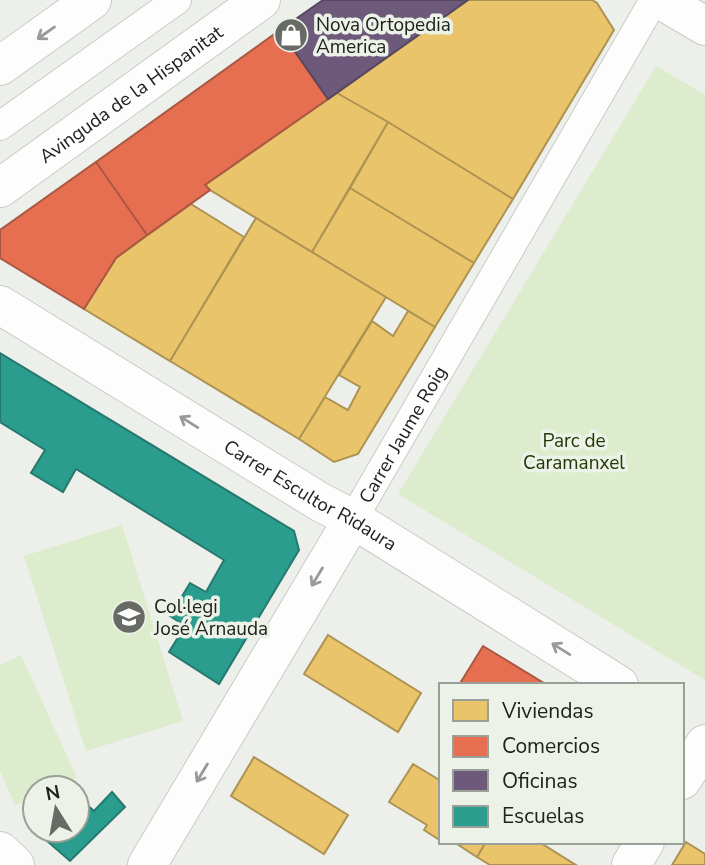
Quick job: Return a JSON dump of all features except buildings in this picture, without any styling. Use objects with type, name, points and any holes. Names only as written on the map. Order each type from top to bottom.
[{"type":"street","points":[[0,66],[92,0]]},
{"type":"street","points":[[0,126],[177,0]]},
{"type":"street","name":"Avinguda de la Hispanitat","points":[[0,188],[261,0]]},
{"type":"street","name":"Carrer Jaume Roig","points":[[147,865],[353,519],[654,0]]},
{"type":"street","points":[[661,0],[705,26]]},
{"type":"street","name":"Carrer Escultor Ridaura","points":[[0,305],[320,502],[353,519],[616,683]]},
{"type":"street","points":[[684,725],[705,738]]},
{"type":"street","points":[[684,777],[705,744]]},
{"type":"street","points":[[631,865],[644,844]]},
{"type":"street","points":[[0,851],[15,865]]},
{"type":"green space","name":"Parc de Caramanxel","points":[[656,66],[705,95],[705,680],[398,494]]},
{"type":"green space","points":[[122,525],[183,721],[86,751],[24,556]]},
{"type":"green space","points":[[21,655],[75,774],[21,774],[21,802],[15,805],[0,771],[0,665]]},
{"type":"place","name":"Nova Ortopedia America","points":[[291,35]]},
{"type":"place","name":"Col·legi José Arnauda","points":[[129,617]]}]
